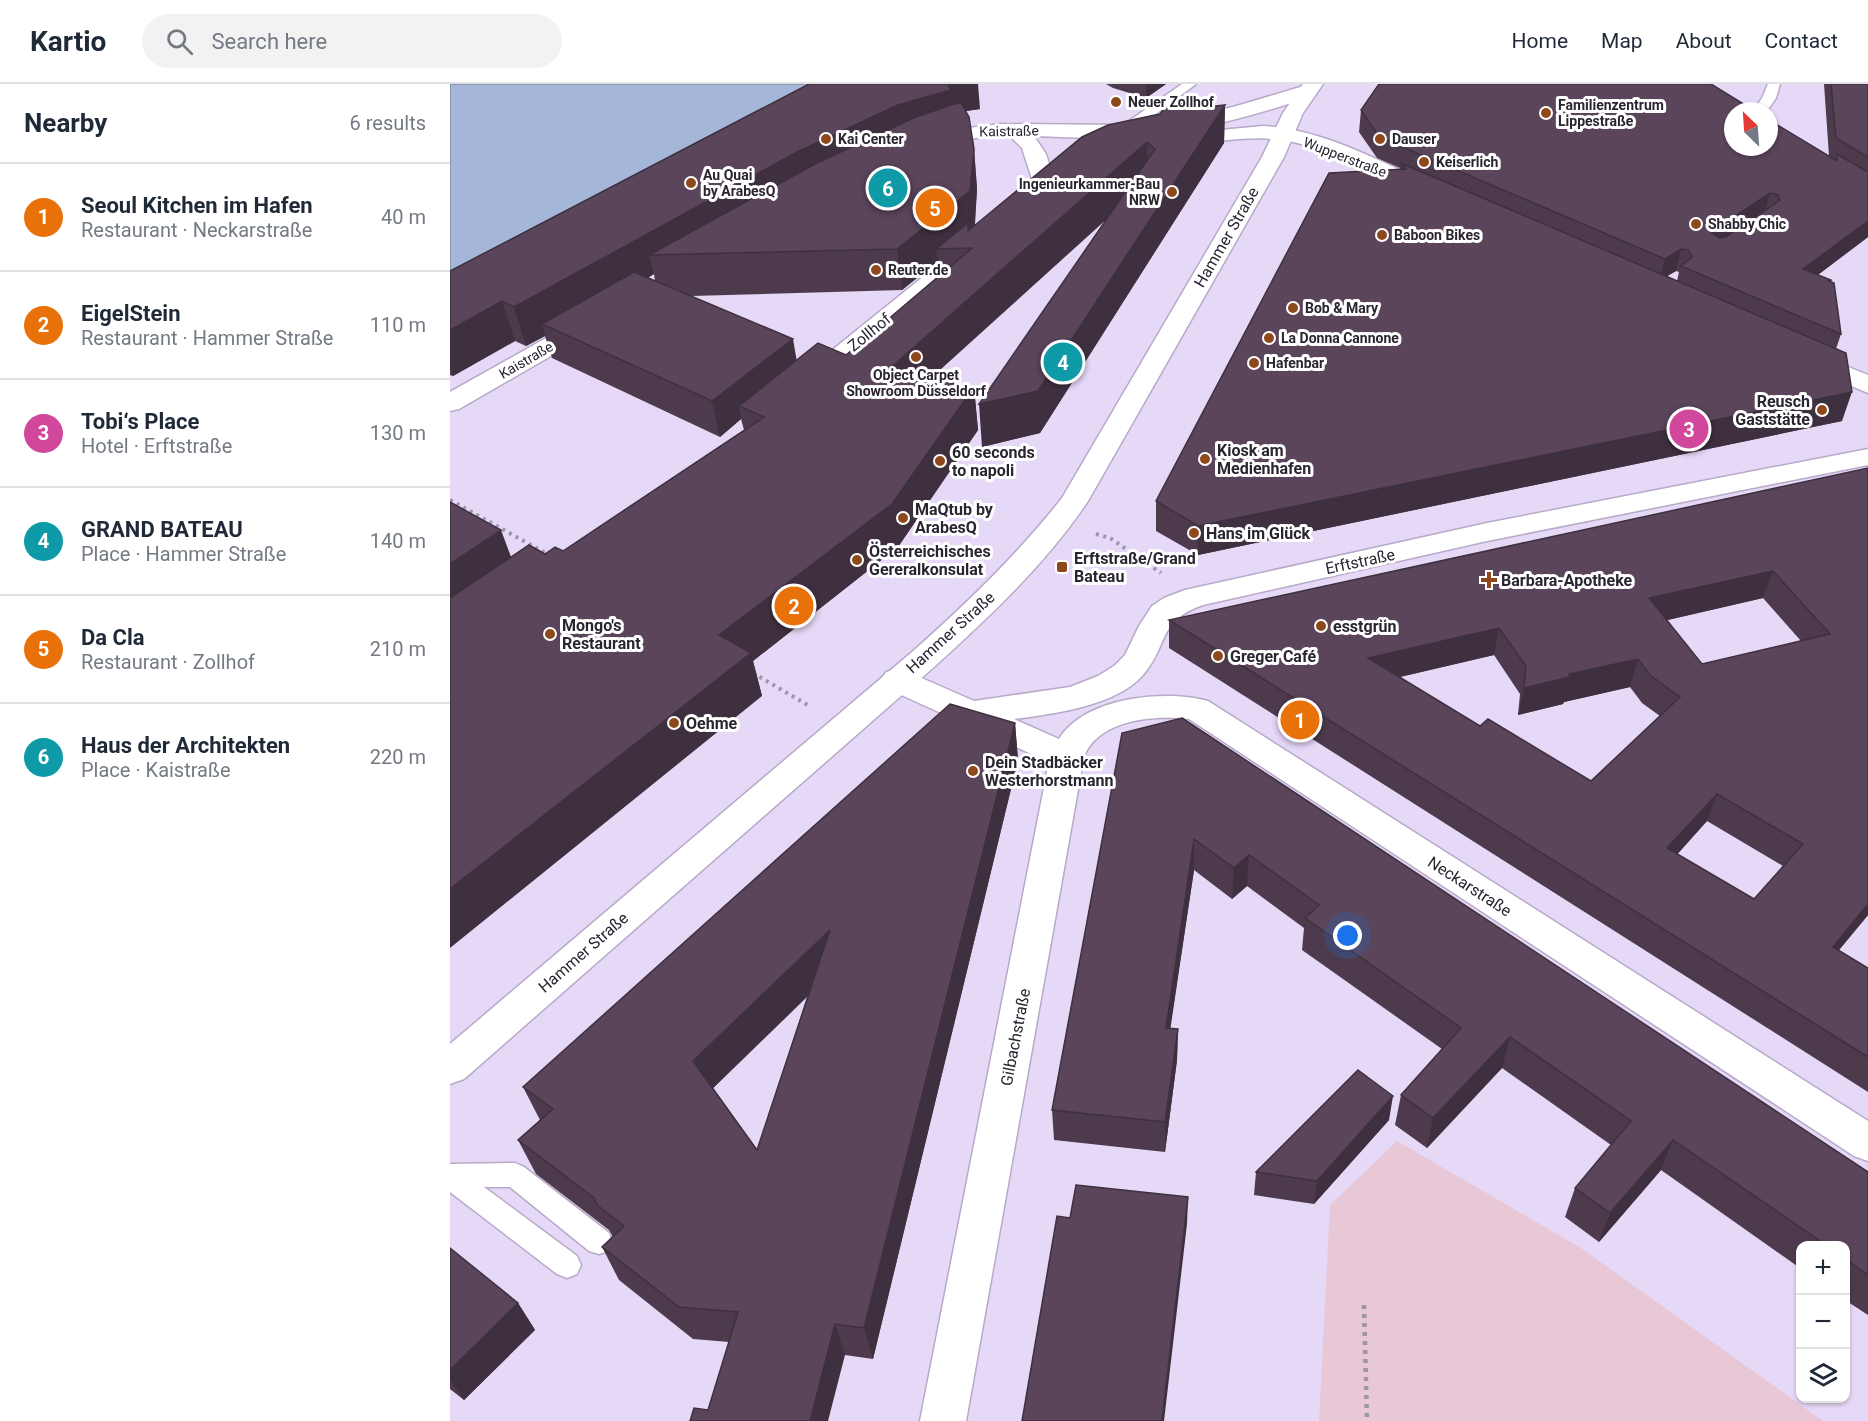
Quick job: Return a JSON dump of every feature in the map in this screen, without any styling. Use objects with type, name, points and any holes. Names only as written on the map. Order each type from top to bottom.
[{"type":"street","name":"Kaistraße","points":[[911,149],[971,132],[1015,129],[1124,131],[1201,121],[1264,105],[1310,87]]},
{"type":"street","name":"Hammer Straße","points":[[450,1067],[897,680],[1000,587],[1058,524],[1074,501],[1273,157],[1282,134],[1310,87]]},
{"type":"street","name":"Zollhof","points":[[786,401],[998,227],[1052,178],[1031,145],[1015,129]]},
{"type":"street","points":[[1115,152],[1206,137],[1282,134]]},
{"type":"street","name":"Wupperstraße","points":[[1282,134],[1329,148],[1437,195]]},
{"type":"street","name":"Kaistraße","points":[[450,403],[605,315]]},
{"type":"street","points":[[1794,352],[1868,385]]},
{"type":"street","name":"Erftstraße","points":[[971,713],[1055,700],[1082,694],[1114,682],[1135,664],[1164,612],[1196,597],[1487,532],[1868,457]]},
{"type":"street","points":[[897,680],[1067,756]]},
{"type":"street","name":"Neckarstraße","points":[[1067,756],[1078,736],[1098,722],[1122,711],[1172,705],[1197,709],[1868,1143]]},
{"type":"street","name":"Gilbachstraße","points":[[943,1421],[1067,756]]},
{"type":"lane","points":[[1124,131],[1190,84]]},
{"type":"lane","points":[[1767,102],[1774,84]]},
{"type":"lane","points":[[450,1176],[515,1175],[599,1242]]},
{"type":"lane","points":[[450,1176],[567,1265]]},
{"type":"path","points":[[450,500],[550,556]]},
{"type":"path","points":[[1058,524],[1110,538],[1196,597]]},
{"type":"path","points":[[743,667],[845,726]]},
{"type":"path","points":[[1365,1305],[1367,1421]]},
{"type":"shaded area","points":[[1397,1141],[1581,1248],[1823,1421],[1319,1421],[1330,1205]]},
{"type":"water","points":[[450,84],[812,84],[450,278]]},
{"type":"building","points":[[809,84],[948,84],[951,90],[898,105],[797,152],[514,307],[502,301],[450,330],[450,271]]},
{"type":"building","points":[[1379,84],[1711,84],[1740,102],[1724,102],[1724,156],[1778,156],[1778,125],[1837,161],[1837,154],[1868,172],[1868,221],[1803,269],[1834,283],[1841,334],[1681,266],[1692,257],[1688,250],[1681,249],[1665,259],[1379,137],[1361,110]],"holes":[[[1770,193],[1778,195],[1780,200],[1726,237],[1719,238],[1711,232]]]},
{"type":"building","points":[[1831,84],[1868,84],[1868,157],[1836,138]]},
{"type":"building","points":[[1187,102],[1191,107],[1199,108],[1225,105],[1038,391],[979,404],[1155,149],[1147,142],[887,371],[974,387],[892,504],[719,635],[751,653],[450,889],[450,598],[529,545],[545,554],[555,547],[563,551],[764,417],[739,406],[818,343],[846,355],[972,248],[936,249],[968,223],[968,231],[1082,137],[1108,125],[1160,114],[1163,110]]},
{"type":"building","points":[[961,103],[969,117],[974,149],[970,191],[897,249],[649,255],[815,164],[916,117]]},
{"type":"building","points":[[1401,163],[1846,353],[1852,392],[1198,526],[1156,501],[1329,173],[1406,169]]},
{"type":"building","points":[[634,272],[793,339],[712,401],[542,324]]},
{"type":"building","points":[[1868,468],[1868,904],[1833,947],[1868,968],[1868,1057],[1169,620]],"holes":[[[1773,571],[1830,634],[1702,664],[1649,598]],[[1499,628],[1526,666],[1524,688],[1570,677],[1569,674],[1638,659],[1650,675],[1680,697],[1591,781],[1488,719],[1480,726],[1368,658]],[[1717,794],[1803,844],[1754,899],[1667,848]]]},
{"type":"building","points":[[450,502],[501,530],[450,564]]},
{"type":"building","points":[[950,704],[1015,723],[864,1328],[835,1324],[810,1421],[690,1421],[694,1408],[708,1410],[738,1312],[679,1307],[602,1247],[624,1226],[597,1205],[594,1198],[518,1140],[553,1109],[523,1087]],"holes":[[[830,930],[757,1150],[693,1061]]]},
{"type":"building","points":[[1182,718],[1868,1172],[1868,1275],[1850,1262],[1850,1241],[1820,1241],[1673,1140],[1610,1213],[1575,1188],[1631,1121],[1510,1037],[1433,1118],[1401,1095],[1461,1028],[1305,918],[1319,905],[1249,855],[1234,868],[1194,839],[1166,1028],[1178,1029],[1165,1122],[1052,1110],[1122,733]]},
{"type":"building","points":[[1358,1070],[1393,1096],[1317,1181],[1256,1172]]},
{"type":"building","points":[[1076,1185],[1188,1197],[1162,1421],[1022,1421],[1057,1216],[1070,1218]]},
{"type":"building","points":[[450,1248],[518,1303],[450,1370]]},
{"type":"place","name":"Neuer Zollhof","points":[[1116,102]]},
{"type":"place","name":"Familienzentrum Lippestraße","points":[[1546,113]]},
{"type":"place","name":"Kai Center","points":[[826,139]]},
{"type":"place","name":"Dauser","points":[[1380,139]]},
{"type":"place","name":"Keiserlich","points":[[1424,162]]},
{"type":"place","name":"Au Quai by ArabesQ","points":[[691,183]]},
{"type":"place","name":"Haus der Architekten","points":[[888,188]]},
{"type":"place","name":"Ingenieurkammer-Bau NRW","points":[[1172,192]]},
{"type":"place","name":"Da Cla","points":[[935,208]]},
{"type":"place","name":"Shabby Chic","points":[[1696,224]]},
{"type":"place","name":"Baboon Bikes","points":[[1382,235]]},
{"type":"place","name":"Reuter.de","points":[[876,270]]},
{"type":"place","name":"Bob & Mary","points":[[1293,308]]},
{"type":"place","name":"La Donna Cannone","points":[[1269,338]]},
{"type":"place","name":"Object Carpet Showroom Düsseldorf","points":[[916,357]]},
{"type":"place","name":"GRAND BATEAU","points":[[1063,362]]},
{"type":"place","name":"Hafenbar","points":[[1254,363]]},
{"type":"place","name":"Reusch Gaststätte","points":[[1822,410]]},
{"type":"place","name":"Tobi‘s Place","points":[[1689,429]]},
{"type":"place","name":"Kiosk am Medienhafen","points":[[1205,459]]},
{"type":"place","name":"60 seconds to napoli","points":[[940,461]]},
{"type":"place","name":"MaQtub by ArabesQ","points":[[903,518]]},
{"type":"place","name":"Hans im Glück","points":[[1194,533]]},
{"type":"place","name":"Österreichisches Gereralkonsulat","points":[[857,560]]},
{"type":"place","name":"Erftstraße/Grand Bateau","points":[[1062,567]]},
{"type":"place","name":"Barbara-Apotheke","points":[[1489,580]]},
{"type":"place","name":"EigelStein","points":[[794,606]]},
{"type":"place","name":"esstgrün","points":[[1321,626]]},
{"type":"place","name":"Mongo's Restaurant","points":[[550,634]]},
{"type":"place","name":"Greger Café","points":[[1218,656]]},
{"type":"place","name":"Seoul Kitchen im Hafen","points":[[1300,720]]},
{"type":"place","name":"Oehme","points":[[674,723]]},
{"type":"place","name":"Dein Stadbäcker Westerhorstmann","points":[[973,771]]}]
